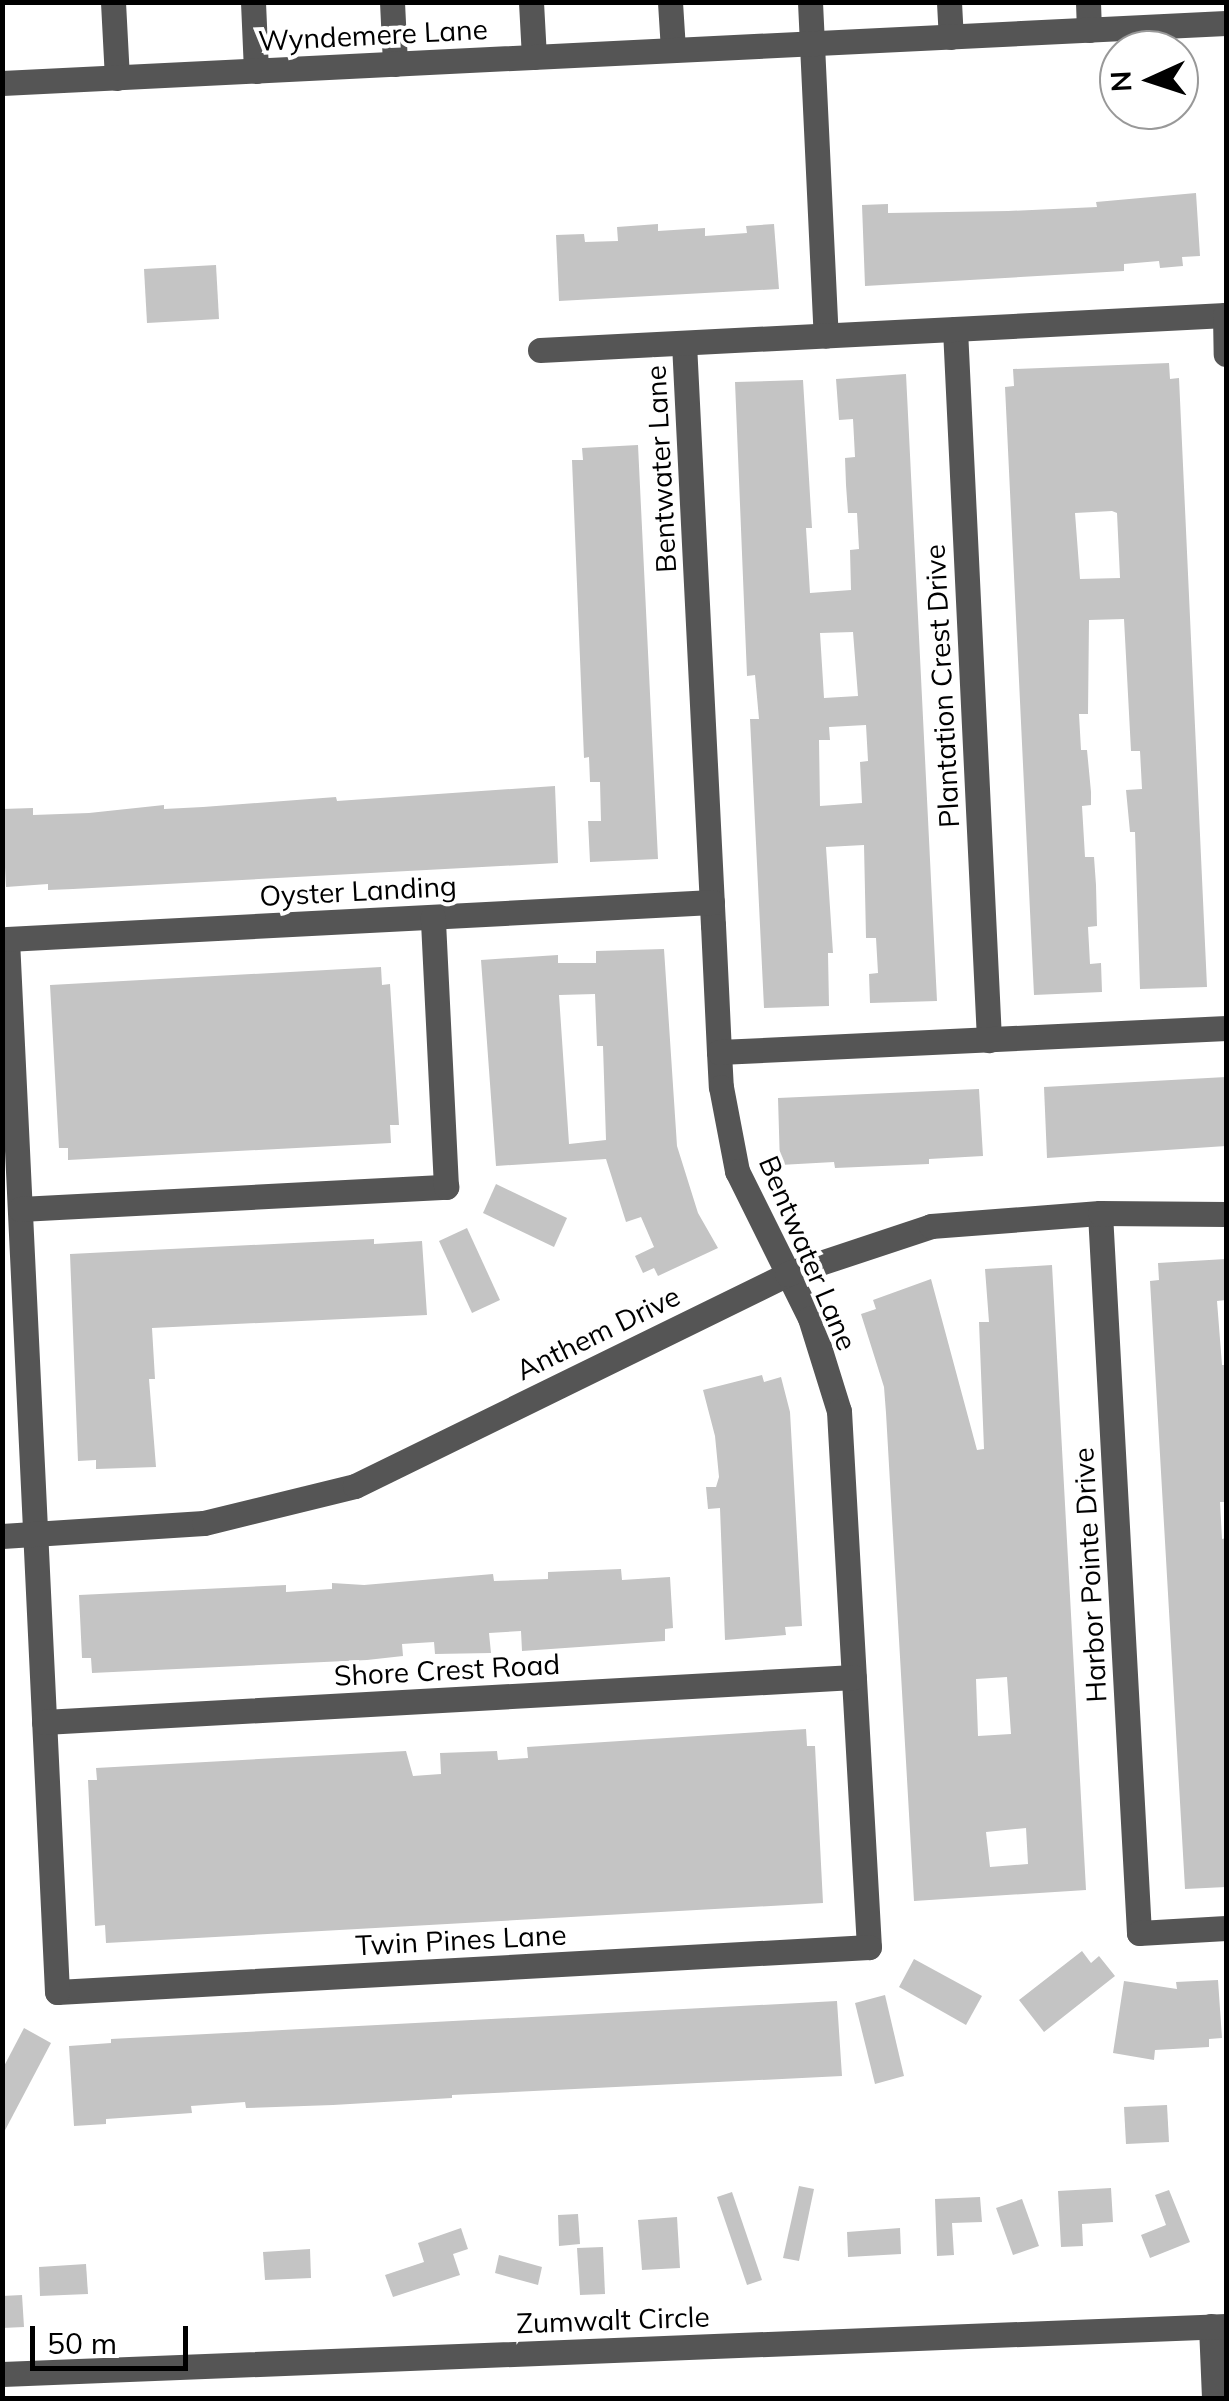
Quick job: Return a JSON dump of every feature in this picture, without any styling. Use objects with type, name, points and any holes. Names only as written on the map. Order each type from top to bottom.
[{"type":"street","points":[[113,2],[117,78]]},
{"type":"street","points":[[252,2],[256,71]]},
{"type":"street","points":[[392,2],[395,64]]},
{"type":"street","points":[[531,2],[534,57]]},
{"type":"street","points":[[670,2],[673,50]]},
{"type":"street","points":[[810,2],[826,336]]},
{"type":"street","points":[[949,2],[951,36]]},
{"type":"street","points":[[1088,2],[1089,30]]},
{"type":"street","name":"Wyndemere Lane","points":[[2,83],[1226,23]]},
{"type":"street","points":[[540,350],[1224,315],[1226,354]]},
{"type":"street","name":"Plantation Crest Drive","points":[[955,329],[989,1040]]},
{"type":"street","name":"Bentwater Lane","points":[[684,343],[719,1052],[738,1172],[810,1318],[839,1411],[869,1948]]},
{"type":"street","name":"Oyster Landing","points":[[20,1209],[7,939],[712,902]]},
{"type":"street","points":[[44,1722],[20,1209],[446,1187],[433,917]]},
{"type":"street","points":[[719,1052],[1226,1028]]},
{"type":"street","name":"Anthem Drive","points":[[2,1536],[204,1523],[355,1486],[788,1274],[931,1226],[1100,1213],[1226,1214]]},
{"type":"street","name":"Harbor Pointe Drive","points":[[1100,1213],[1140,1933],[1226,1928]]},
{"type":"street","name":"Shore Crest Road","points":[[44,1722],[854,1678]]},
{"type":"street","name":"Twin Pines Lane","points":[[44,1722],[56,1992],[869,1948]]},
{"type":"street","points":[[1214,2398],[1219,2326]]},
{"type":"street","name":"Zumwalt Circle","points":[[2,2374],[1219,2326]]},
{"type":"building","points":[[1196,193],[1200,256],[1182,257],[1183,266],[1160,268],[1159,261],[1124,264],[1124,271],[865,286],[862,205],[888,204],[888,213],[1008,211],[1097,207],[1096,202]]},
{"type":"building","points":[[658,224],[658,231],[705,228],[705,236],[747,233],[746,226],[774,224],[779,289],[559,301],[556,235],[584,234],[585,242],[618,241],[617,227]]},
{"type":"building","points":[[216,265],[219,319],[147,323],[144,269]]},
{"type":"building","points":[[1169,363],[1170,379],[1179,378],[1207,987],[1140,989],[1135,832],[1130,832],[1126,790],[1142,789],[1140,751],[1131,751],[1124,619],[1089,620],[1088,714],[1079,714],[1081,750],[1087,750],[1091,805],[1082,806],[1085,857],[1094,857],[1096,885],[1097,926],[1088,927],[1090,964],[1101,963],[1102,992],[1034,995],[1005,387],[1014,386],[1013,369]],"holes":[[[1075,513],[1117,513],[1120,578],[1080,579]]]},
{"type":"building","points":[[906,374],[937,1001],[870,1003],[869,974],[878,973],[876,938],[866,938],[864,845],[826,847],[833,953],[828,953],[829,1006],[764,1008],[750,719],[759,719],[755,675],[747,676],[735,382],[803,380],[812,528],[806,528],[810,593],[851,590],[850,550],[859,549],[857,513],[848,513],[846,485],[845,458],[855,457],[853,419],[839,420],[836,379]],"holes":[[[853,632],[858,696],[824,698],[820,633]],[[866,725],[868,761],[860,762],[862,803],[820,806],[819,740],[830,740],[829,727]]]},
{"type":"building","points":[[638,445],[658,859],[590,862],[588,821],[601,821],[600,782],[590,782],[589,757],[584,758],[572,460],[583,460],[582,448]]},
{"type":"building","points":[[555,786],[558,863],[73,889],[48,890],[48,884],[6,887],[2,809],[33,808],[33,815],[89,813],[164,805],[164,809],[336,797],[337,801]]},
{"type":"building","points":[[664,949],[677,1146],[698,1213],[718,1248],[658,1276],[654,1268],[643,1273],[635,1256],[654,1247],[641,1217],[626,1222],[606,1159],[496,1166],[481,960],[558,955],[558,963],[596,963],[596,951]],"holes":[[[595,994],[597,1046],[603,1046],[606,1140],[569,1144],[559,995]]]},
{"type":"building","points":[[381,967],[382,985],[390,984],[399,1125],[390,1125],[391,1143],[68,1160],[68,1148],[59,1148],[50,985]]},
{"type":"building","points":[[1226,1077],[1226,1146],[1047,1158],[1044,1087]]},
{"type":"building","points":[[979,1089],[983,1156],[929,1159],[929,1164],[835,1168],[834,1162],[780,1165],[778,1098]]},
{"type":"building","points":[[496,1184],[567,1218],[554,1247],[483,1213]]},
{"type":"building","points":[[467,1228],[500,1300],[472,1313],[439,1241]]},
{"type":"building","points":[[374,1239],[374,1244],[422,1241],[427,1315],[152,1328],[155,1379],[149,1379],[156,1467],[96,1469],[96,1460],[78,1461],[70,1254]]},
{"type":"building","points":[[1226,1259],[1226,1300],[1217,1301],[1222,1365],[1226,1365],[1226,1502],[1220,1502],[1222,1539],[1226,1538],[1226,1887],[1185,1889],[1150,1281],[1159,1280],[1158,1263]]},
{"type":"building","points":[[1052,1265],[1086,1890],[914,1901],[884,1387],[861,1314],[876,1309],[873,1300],[931,1279],[977,1450],[984,1449],[979,1322],[989,1322],[985,1269]],"holes":[[[1007,1677],[1011,1734],[978,1736],[976,1679]],[[1026,1828],[1028,1864],[990,1867],[986,1832]]]},
{"type":"building","points":[[762,1375],[764,1382],[781,1377],[790,1412],[802,1626],[785,1627],[786,1635],[725,1640],[720,1508],[708,1509],[706,1487],[716,1487],[719,1477],[715,1436],[703,1390]]},
{"type":"building","points":[[621,1569],[622,1580],[670,1577],[673,1628],[665,1629],[665,1641],[522,1651],[521,1631],[489,1633],[491,1653],[435,1654],[434,1642],[402,1644],[403,1656],[367,1660],[92,1673],[91,1658],[82,1658],[79,1595],[286,1585],[286,1592],[332,1589],[332,1583],[364,1585],[493,1574],[494,1581],[548,1579],[548,1572]]},
{"type":"building","points":[[806,1729],[807,1746],[815,1746],[823,1903],[106,1943],[105,1925],[95,1926],[88,1780],[97,1780],[96,1768],[406,1751],[413,1776],[441,1774],[440,1753],[497,1751],[498,1760],[528,1758],[527,1747]]},
{"type":"building","points":[[1082,1951],[1091,1963],[1099,1956],[1115,1976],[1044,2032],[1019,2000]]},
{"type":"building","points":[[914,1959],[982,1996],[966,2025],[899,1987]]},
{"type":"building","points":[[1218,1980],[1222,2038],[1209,2039],[1209,2047],[1155,2050],[1154,2060],[1113,2053],[1124,1981],[1177,1989],[1176,1982]]},
{"type":"building","points":[[885,1995],[904,2076],[875,2084],[855,2003]]},
{"type":"building","points":[[837,2001],[842,2076],[452,2095],[333,2105],[246,2108],[245,2102],[191,2106],[192,2113],[106,2119],[106,2124],[74,2126],[69,2046],[111,2043],[111,2039]]},
{"type":"building","points":[[24,2028],[51,2043],[2,2136],[2,2070]]},
{"type":"building","points":[[1167,2105],[1169,2142],[1126,2144],[1124,2107]]},
{"type":"building","points":[[799,2186],[814,2189],[799,2261],[783,2258]]},
{"type":"building","points":[[1111,2188],[1113,2222],[1082,2224],[1083,2246],[1061,2247],[1058,2191]]},
{"type":"building","points":[[1169,2190],[1190,2242],[1150,2258],[1141,2235],[1166,2225],[1155,2195]]},
{"type":"building","points":[[732,2192],[762,2280],[747,2285],[717,2197]]},
{"type":"building","points":[[980,2197],[982,2222],[952,2223],[954,2255],[937,2256],[935,2199]]},
{"type":"building","points":[[1022,2199],[1039,2246],[1013,2255],[996,2208]]},
{"type":"building","points":[[578,2214],[580,2244],[559,2246],[558,2215]]},
{"type":"building","points":[[677,2217],[680,2268],[642,2270],[638,2220]]},
{"type":"building","points":[[461,2228],[468,2249],[453,2254],[460,2275],[393,2297],[385,2275],[424,2262],[418,2243]]},
{"type":"building","points":[[900,2228],[901,2254],[848,2257],[847,2232]]},
{"type":"building","points":[[603,2247],[605,2294],[580,2295],[577,2248]]},
{"type":"building","points":[[310,2249],[311,2278],[265,2280],[263,2252]]},
{"type":"building","points":[[499,2255],[542,2267],[538,2285],[495,2273]]},
{"type":"building","points":[[86,2264],[88,2294],[40,2296],[39,2267]]},
{"type":"building","points":[[22,2295],[24,2327],[2,2328],[2,2296]]}]
